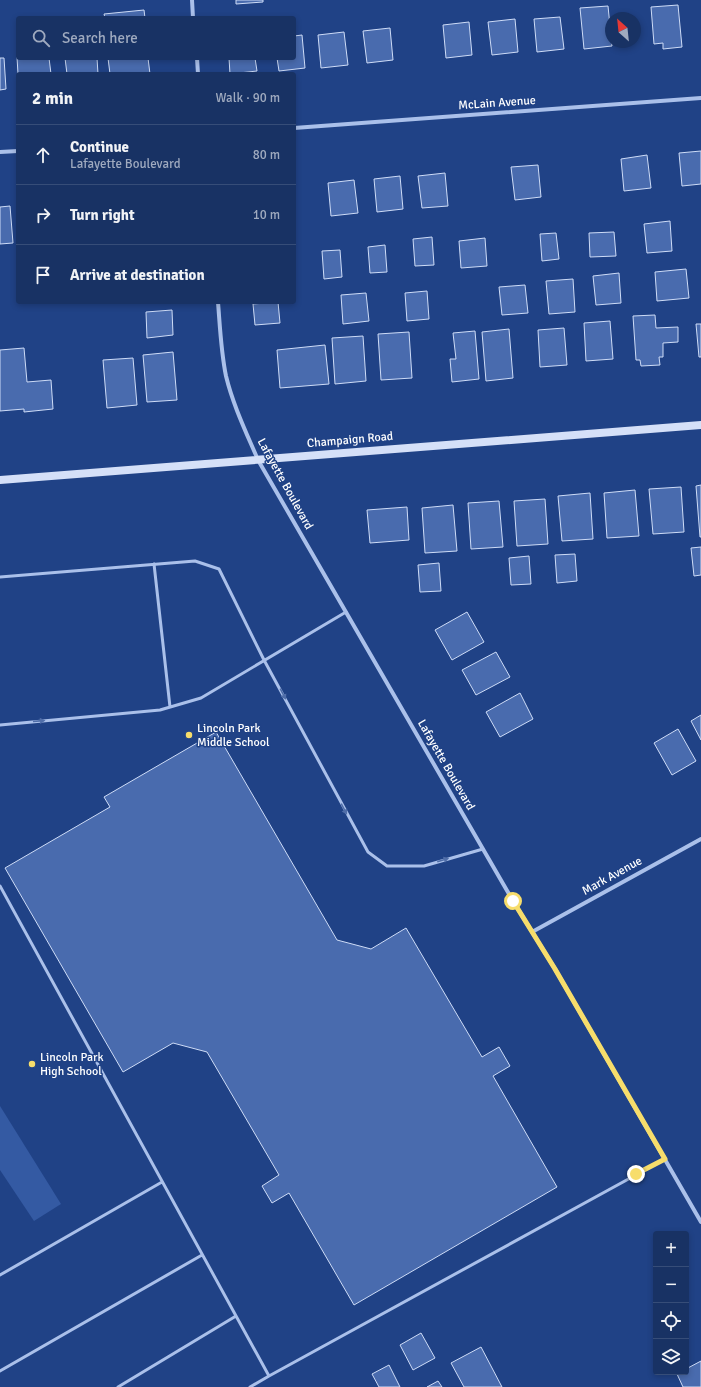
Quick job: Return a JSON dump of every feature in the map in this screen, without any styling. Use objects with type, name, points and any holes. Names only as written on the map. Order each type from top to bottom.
[{"type":"street","points":[[192,0],[193,16]]},
{"type":"street","points":[[197,60],[198,72]]},
{"type":"street","name":"McLain Avenue","points":[[296,128],[701,98]]},
{"type":"street","points":[[0,152],[16,151]]},
{"type":"street","name":"Lafayette Boulevard","points":[[218,304],[226,377],[237,413],[258,460],[482,849],[559,976],[699,1215],[701,1222]]},
{"type":"street","name":"Champaign Road","points":[[0,480],[701,425]]},
{"type":"street","name":"Mark Avenue","points":[[532,932],[701,838]]},
{"type":"lane","points":[[0,577],[195,561],[219,569],[264,660],[368,852],[387,866],[424,866],[482,849]]},
{"type":"lane","points":[[154,564],[170,707]]},
{"type":"lane","points":[[0,725],[160,710],[201,698],[346,612]]},
{"type":"lane","points":[[0,886],[269,1376]]},
{"type":"lane","points":[[250,1387],[665,1159]]},
{"type":"lane","points":[[0,1275],[162,1182]]},
{"type":"lane","points":[[0,1371],[202,1255]]},
{"type":"lane","points":[[118,1387],[236,1316]]},
{"type":"shaded area","points":[[0,1106],[61,1204],[34,1221],[0,1170]]},
{"type":"building","points":[[236,0],[263,0],[263,2],[236,4]]},
{"type":"building","points":[[678,5],[682,47],[663,49],[663,43],[654,44],[651,7]]},
{"type":"building","points":[[608,6],[609,12],[605,12],[605,47],[584,49],[580,8]]},
{"type":"building","points":[[144,10],[145,16],[104,16],[104,14]]},
{"type":"building","points":[[560,17],[564,49],[537,52],[534,19]]},
{"type":"building","points":[[515,19],[518,52],[492,55],[488,22]]},
{"type":"building","points":[[469,22],[472,55],[446,58],[443,25]]},
{"type":"building","points":[[390,28],[393,60],[367,63],[363,31]]},
{"type":"building","points":[[344,32],[348,65],[321,68],[318,35]]},
{"type":"building","points":[[302,35],[305,68],[279,71],[277,60],[296,60],[296,36]]},
{"type":"building","points":[[0,58],[4,58],[6,89],[0,90]]},
{"type":"building","points":[[17,60],[49,60],[51,72],[18,72]]},
{"type":"building","points":[[65,60],[97,60],[98,72],[67,72]]},
{"type":"building","points":[[108,60],[148,60],[150,72],[110,72]]},
{"type":"building","points":[[229,60],[255,60],[257,71],[230,72]]},
{"type":"building","points":[[701,151],[701,184],[682,186],[679,153]]},
{"type":"building","points":[[647,155],[651,188],[624,191],[621,159]]},
{"type":"building","points":[[538,165],[541,197],[515,200],[511,167]]},
{"type":"building","points":[[445,173],[448,206],[422,208],[418,176]]},
{"type":"building","points":[[400,176],[403,209],[377,212],[374,179]]},
{"type":"building","points":[[354,180],[358,213],[331,216],[328,183]]},
{"type":"building","points":[[10,206],[13,243],[0,244],[0,207]]},
{"type":"building","points":[[670,221],[672,251],[647,253],[644,224]]},
{"type":"building","points":[[614,232],[616,256],[590,257],[589,233]]},
{"type":"building","points":[[556,233],[559,259],[542,261],[540,234]]},
{"type":"building","points":[[432,237],[434,265],[415,266],[413,239]]},
{"type":"building","points":[[485,238],[487,266],[461,268],[459,241]]},
{"type":"building","points":[[385,245],[387,272],[370,273],[368,247]]},
{"type":"building","points":[[340,250],[342,277],[324,279],[322,251]]},
{"type":"building","points":[[686,269],[689,298],[657,301],[655,272]]},
{"type":"building","points":[[619,273],[621,303],[596,305],[593,276]]},
{"type":"building","points":[[573,279],[575,312],[549,314],[546,281]]},
{"type":"building","points":[[525,285],[528,313],[502,315],[499,287]]},
{"type":"building","points":[[427,291],[429,319],[407,321],[405,293]]},
{"type":"building","points":[[366,293],[369,321],[343,324],[341,295]]},
{"type":"building","points":[[253,304],[278,304],[280,323],[255,325]]},
{"type":"building","points":[[172,310],[173,335],[147,338],[146,312]]},
{"type":"building","points":[[655,315],[656,328],[678,327],[678,342],[663,343],[663,357],[659,357],[660,365],[641,366],[640,360],[636,360],[633,316]]},
{"type":"building","points":[[610,321],[613,359],[586,361],[584,323]]},
{"type":"building","points":[[696,324],[701,324],[701,357],[699,357]]},
{"type":"building","points":[[564,328],[567,365],[540,367],[538,330]]},
{"type":"building","points":[[509,329],[513,378],[486,381],[482,332]]},
{"type":"building","points":[[475,331],[479,379],[452,382],[450,359],[456,359],[453,333]]},
{"type":"building","points":[[409,332],[412,378],[381,380],[378,334]]},
{"type":"building","points":[[363,336],[366,381],[335,384],[332,338]]},
{"type":"building","points":[[325,345],[329,384],[280,388],[277,350]]},
{"type":"building","points":[[24,348],[27,382],[51,380],[53,409],[24,412],[24,409],[0,411],[0,350]]},
{"type":"building","points":[[173,352],[177,400],[147,402],[143,355]]},
{"type":"building","points":[[133,358],[137,405],[107,408],[103,360]]},
{"type":"building","points":[[701,485],[701,537],[700,537],[696,486]]},
{"type":"building","points":[[681,487],[684,532],[653,534],[649,489]]},
{"type":"building","points":[[635,490],[639,536],[607,538],[604,493]]},
{"type":"building","points":[[590,493],[593,539],[562,541],[558,496]]},
{"type":"building","points":[[545,499],[548,544],[517,546],[514,501]]},
{"type":"building","points":[[499,501],[503,547],[471,549],[468,503]]},
{"type":"building","points":[[453,505],[457,551],[425,553],[422,508]]},
{"type":"building","points":[[407,507],[409,540],[370,543],[367,510]]},
{"type":"building","points":[[701,547],[701,575],[694,576],[691,548]]},
{"type":"building","points":[[575,554],[577,581],[557,583],[555,555]]},
{"type":"building","points":[[529,556],[531,584],[511,585],[509,558]]},
{"type":"building","points":[[439,563],[441,591],[420,592],[418,565]]},
{"type":"building","points":[[467,612],[484,642],[452,660],[435,630]]},
{"type":"building","points":[[496,652],[510,677],[476,695],[462,670]]},
{"type":"building","points":[[520,693],[533,719],[500,737],[486,712]]},
{"type":"building","points":[[701,715],[701,740],[691,721]]},
{"type":"building","points":[[678,729],[696,761],[672,775],[654,743]]},
{"type":"building","name":"Lincoln Park Middle School","points":[[216,732],[337,940],[371,949],[406,928],[482,1057],[499,1047],[510,1066],[493,1076],[557,1187],[354,1305],[289,1193],[272,1203],[262,1186],[279,1175],[207,1052],[173,1043],[123,1072],[5,868],[110,807],[104,797]]},
{"type":"building","points":[[421,1333],[435,1358],[413,1370],[400,1345]]},
{"type":"building","points":[[481,1347],[502,1387],[464,1387],[451,1363]]},
{"type":"building","points":[[701,1361],[701,1387],[683,1387],[677,1375],[689,1375],[689,1367]]},
{"type":"building","points":[[389,1365],[400,1387],[379,1387],[372,1374]]},
{"type":"building","points":[[438,1381],[442,1387],[427,1387]]},
{"type":"place","name":"Lincoln Park Middle School","points":[[189,735]]},
{"type":"place","name":"Lincoln Park High School","points":[[32,1064]]},
{"type":"route","points":[[513,901],[555,969],[665,1159],[636,1174]]}]
